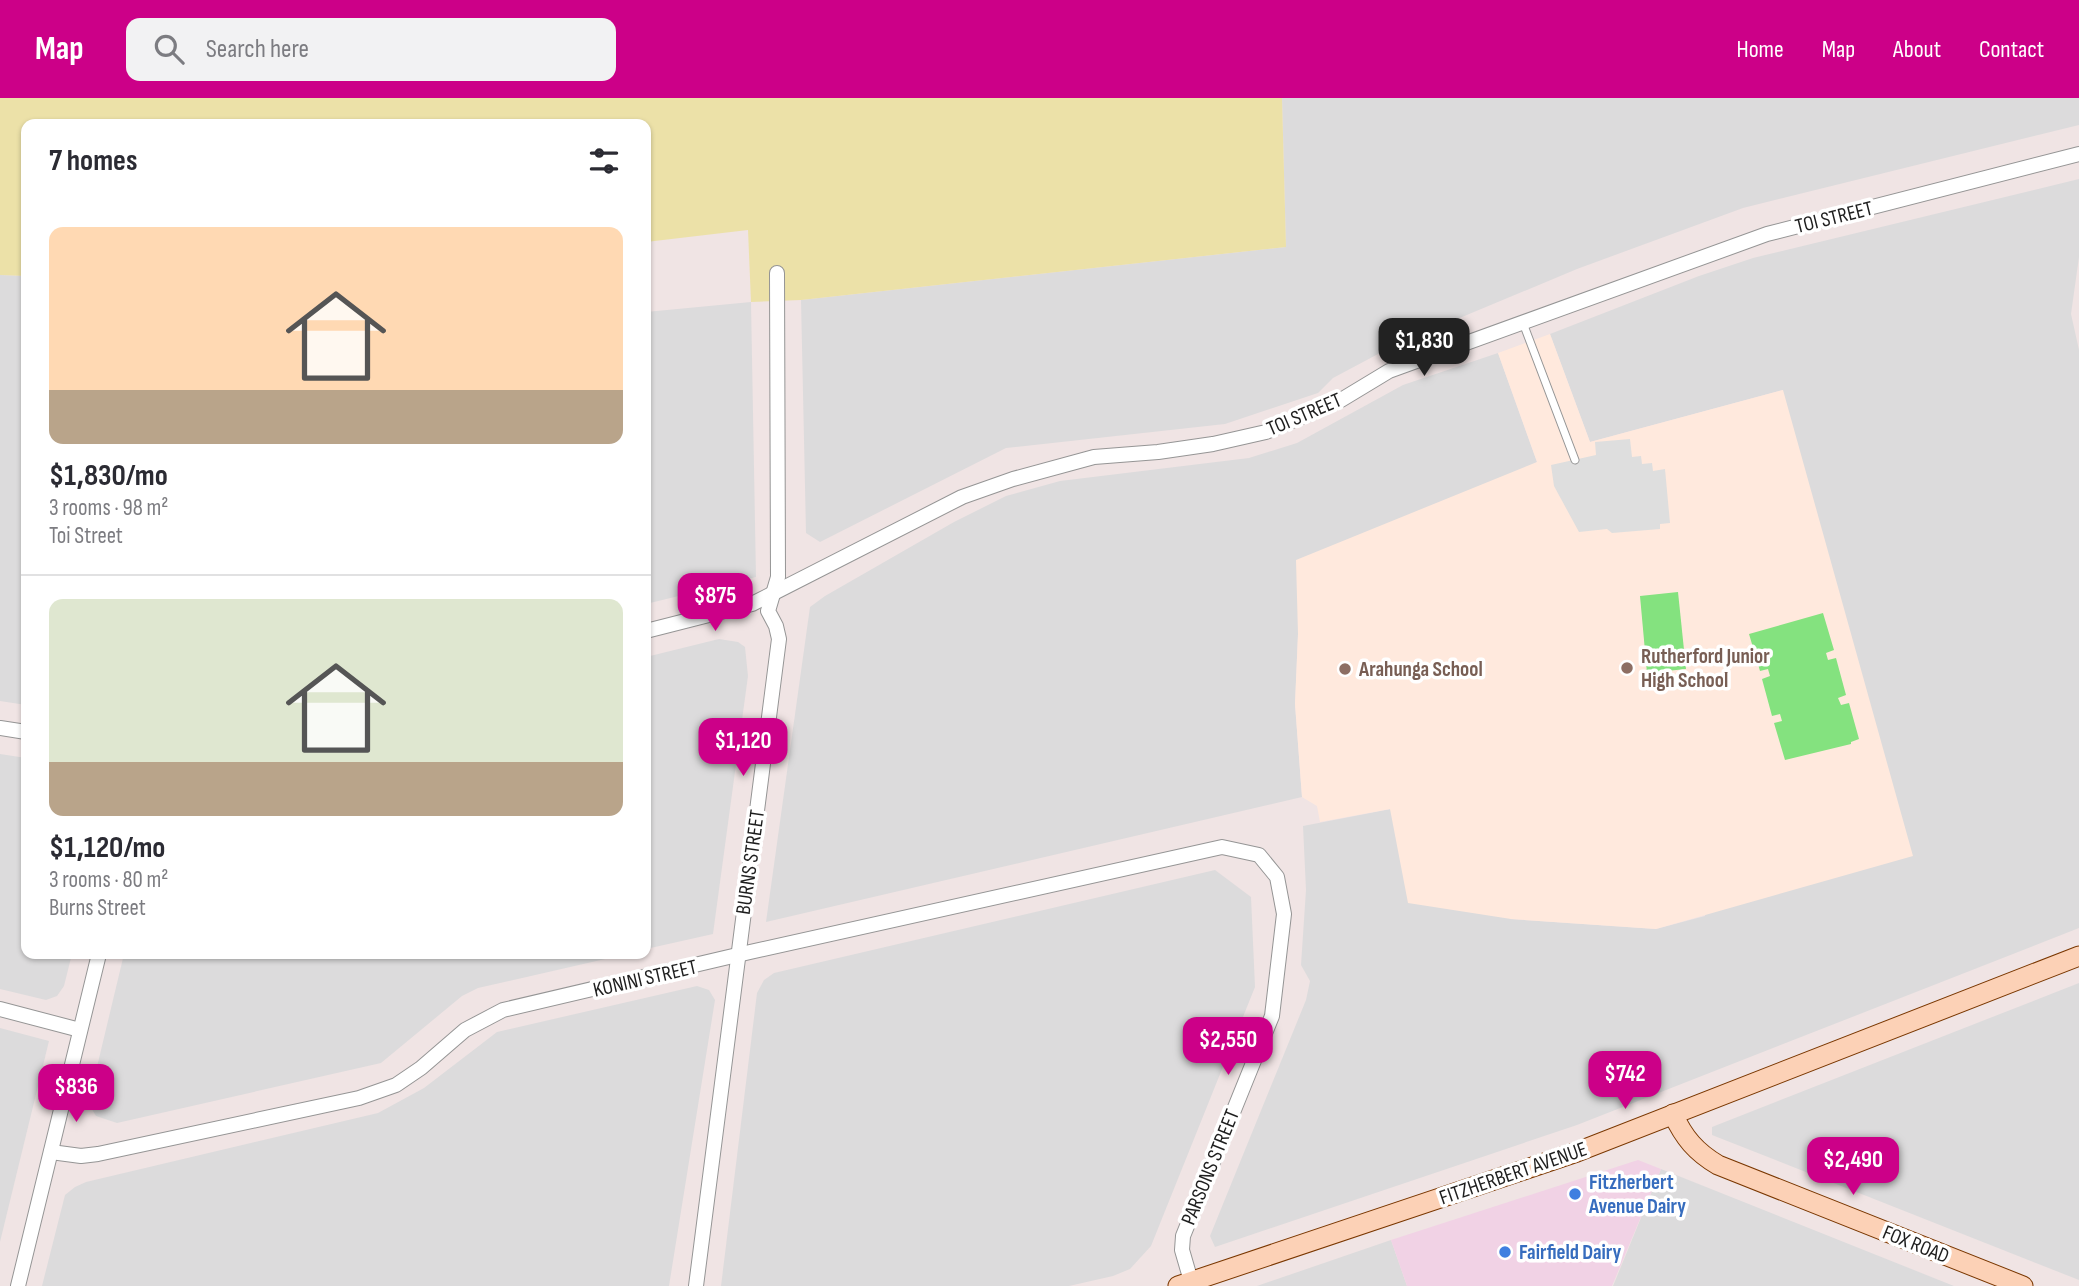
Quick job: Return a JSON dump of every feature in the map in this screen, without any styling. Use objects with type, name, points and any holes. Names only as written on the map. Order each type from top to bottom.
[{"type":"main road","name":"FITZHERBERT AVENUE","points":[[1184,1284],[1577,1152],[2079,956]]},
{"type":"main road","name":"FOX ROAD","points":[[1673,1114],[1682,1134],[1702,1156],[1718,1165],[2023,1286]]},
{"type":"street","name":"TOI STREET","points":[[651,630],[729,611],[772,595],[962,497],[1013,479],[1094,457],[1172,450],[1266,432],[1341,400],[1390,371],[1767,234],[2079,154]]},
{"type":"street","name":"BURNS STREET","points":[[696,1286],[779,639],[768,611],[778,577],[776,273]]},
{"type":"street","points":[[0,728],[21,731]]},
{"type":"street","name":"KONINI STREET","points":[[51,1152],[81,1156],[98,1154],[359,1098],[396,1085],[466,1030],[503,1010],[1222,847],[1259,855]]},
{"type":"street","name":"PARSONS STREET","points":[[1184,1284],[1183,1236],[1272,1016],[1284,914],[1277,877],[1259,855]]},
{"type":"street","points":[[19,1286],[98,959]]},
{"type":"street","points":[[0,1009],[80,1030]]},
{"type":"lane","points":[[1523,323],[1575,460]]},
{"type":"shaded area","points":[[0,98],[1282,98],[1286,247],[801,300],[751,302],[748,230],[651,241],[651,119],[21,119],[21,276],[0,275]]},
{"type":"shaded area","points":[[1282,98],[2079,98],[2079,125],[1743,208],[1577,269],[1395,345],[1333,378],[1318,393],[1225,424],[1006,448],[820,542],[806,533],[801,300],[1286,247]]},
{"type":"shaded area","points":[[2079,179],[2079,257],[2071,314],[2079,350],[2079,928],[1577,1125],[1215,1247],[1210,1236],[1306,1000],[1310,981],[1301,965],[1306,890],[1303,826],[1391,809],[1511,919],[1656,929],[1705,916],[1783,390],[1590,442],[1550,334],[1753,258]]},
{"type":"shaded area","points":[[0,275],[21,276],[21,704],[0,701]]},
{"type":"shaded area","points":[[751,302],[756,577],[651,603],[651,312]]},
{"type":"shaded area","name":"Rutherford Junior High School","points":[[1550,334],[1590,442],[1783,390],[1913,856],[1656,929],[1511,919],[1408,903],[1390,809],[1320,822],[1317,806],[1302,797],[1295,704],[1298,634],[1296,560],[1537,462],[1498,353]]},
{"type":"shaded area","points":[[1498,353],[1537,462],[1298,634],[1295,704],[1302,797],[766,922],[810,607],[954,522],[1006,496],[1060,481],[1249,458],[1297,443],[1403,385]]},
{"type":"shaded area","points":[[1630,439],[1632,457],[1641,456],[1642,464],[1652,463],[1653,471],[1665,469],[1670,523],[1660,524],[1660,529],[1612,533],[1607,529],[1579,532],[1554,486],[1551,465],[1596,455],[1595,442]]},
{"type":"shaded area","points":[[719,639],[738,642],[745,647],[748,676],[713,934],[651,948],[651,656]]},
{"type":"shaded area","points":[[0,754],[21,757],[21,959],[71,959],[64,986],[57,996],[46,1000],[0,989]]},
{"type":"shaded area","points":[[1215,870],[1251,897],[1255,987],[1151,1246],[1130,1269],[1113,1276],[1069,1286],[721,1286],[757,993],[764,980],[774,973]]},
{"type":"shaded area","points":[[123,959],[605,959],[478,988],[462,996],[381,1063],[117,1123],[96,1116],[90,1106],[90,1096]]},
{"type":"shaded area","points":[[2079,983],[2079,1280],[1712,1135],[1712,1127]]},
{"type":"shaded area","points":[[697,986],[709,990],[715,1000],[669,1286],[42,1286],[65,1195],[75,1187],[86,1182],[378,1113],[424,1088],[497,1032]]},
{"type":"shaded area","points":[[0,1028],[49,1041],[0,1242]]},
{"type":"shaded area","points":[[1638,1160],[1661,1169],[1612,1286],[1407,1286],[1391,1240]]},
{"type":"shaded area","points":[[1661,1169],[1954,1286],[1613,1286]]},
{"type":"shaded area","points":[[1391,1240],[1407,1286],[1257,1286]]},
{"type":"green space","points":[[1678,592],[1686,669],[1647,673],[1640,596]]},
{"type":"green space","points":[[1823,613],[1834,650],[1826,653],[1828,660],[1836,658],[1846,695],[1838,698],[1841,705],[1849,703],[1859,739],[1851,744],[1785,760],[1774,723],[1782,721],[1780,714],[1772,716],[1762,679],[1770,676],[1768,669],[1760,671],[1749,634]]},
{"type":"place","name":"Rutherford Junior High School","points":[[1627,668]]},
{"type":"place","name":"Arahunga School","points":[[1345,669]]},
{"type":"place","name":"Fitzherbert Avenue Dairy","points":[[1575,1194]]},
{"type":"place","name":"Fairfield Dairy","points":[[1505,1252]]}]
